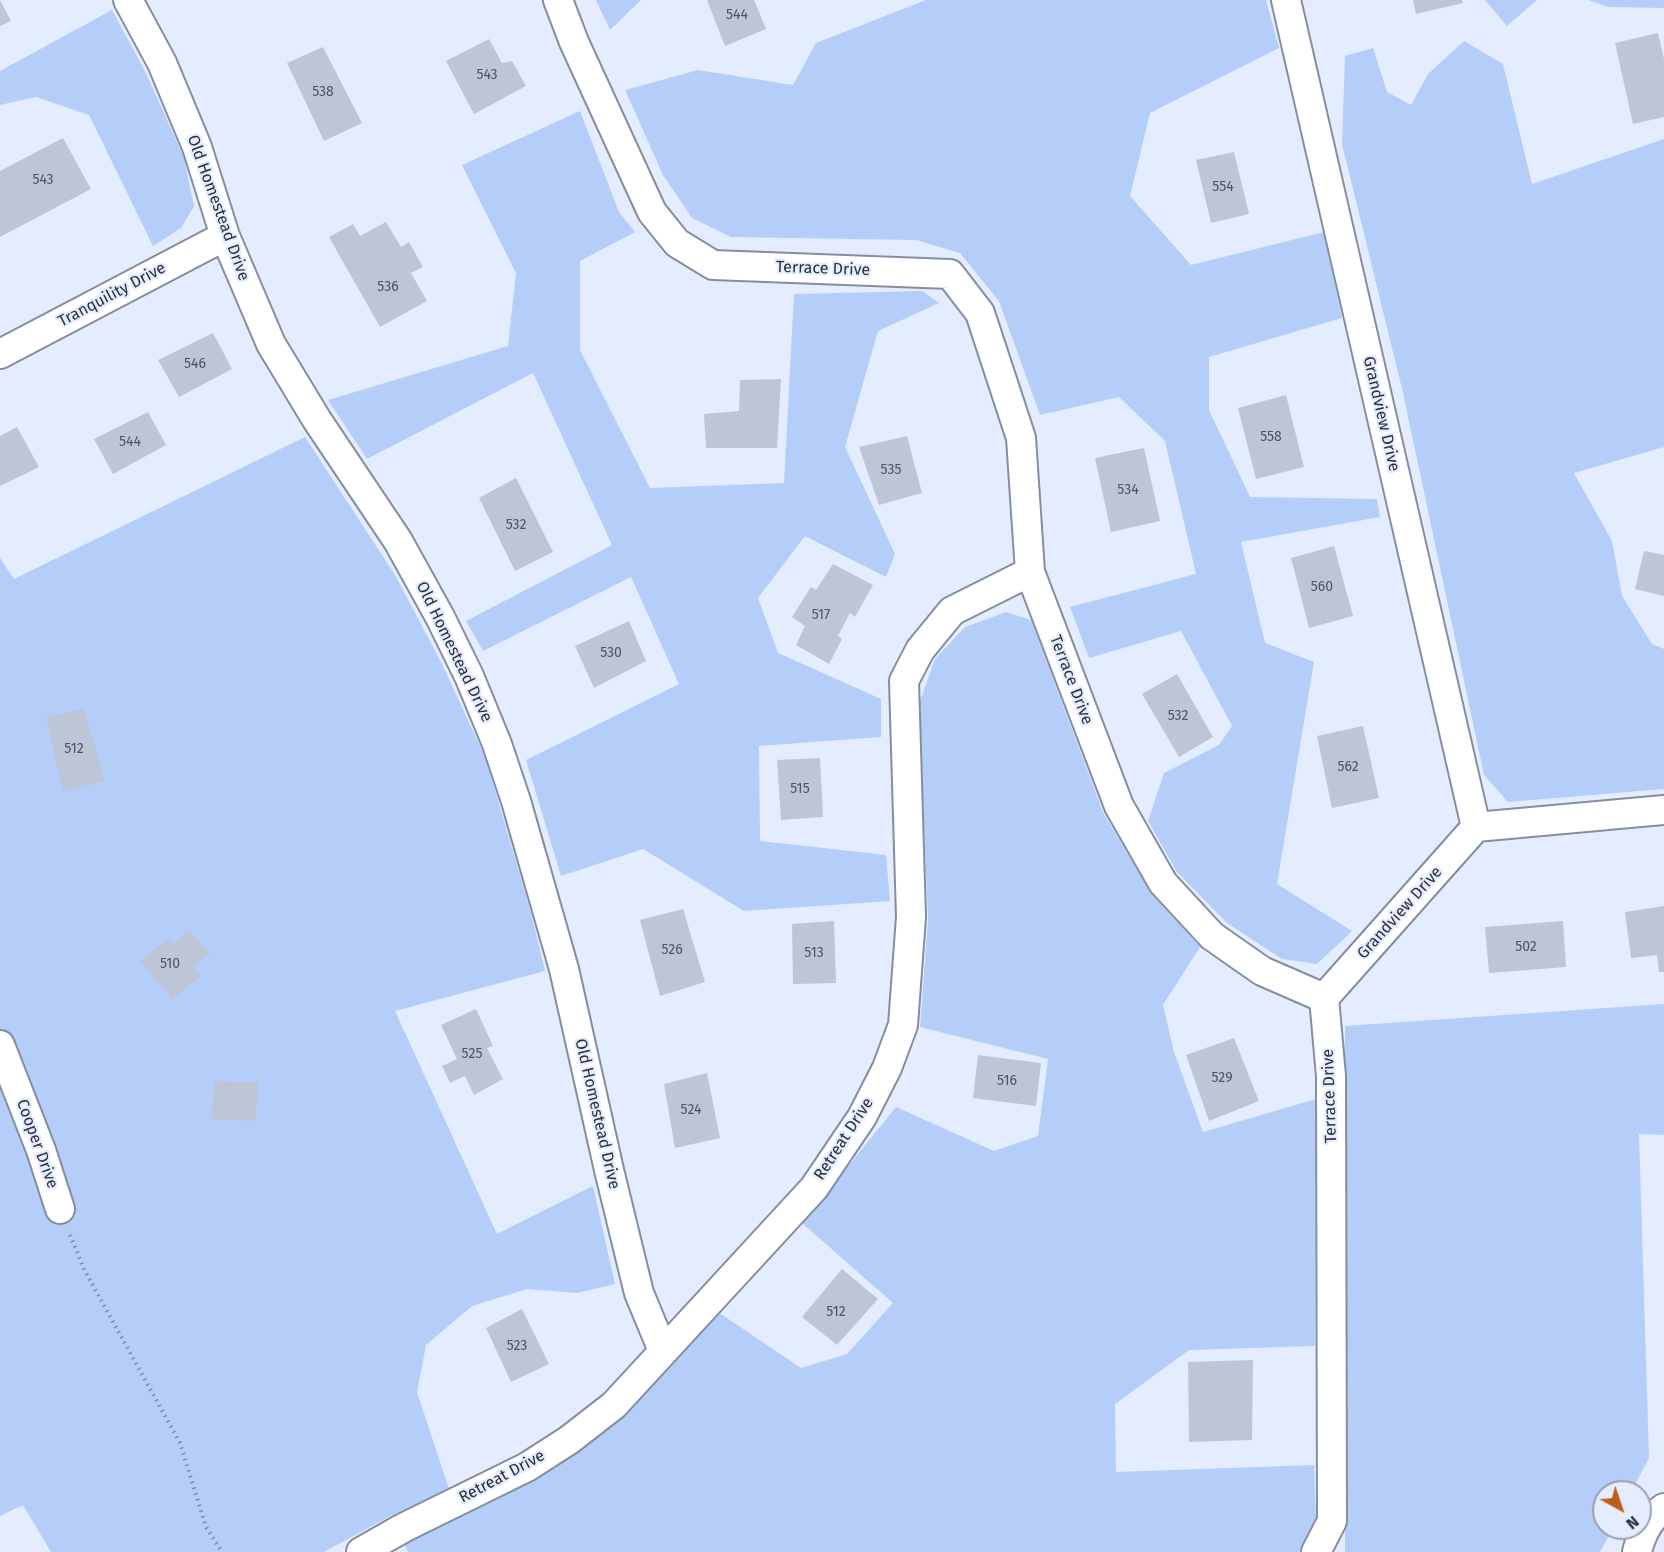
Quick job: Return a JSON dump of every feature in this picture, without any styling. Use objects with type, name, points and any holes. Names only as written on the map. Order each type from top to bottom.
[{"type":"street","name":"Old Homestead Drive","points":[[128,0],[162,63],[197,147],[225,237],[271,344],[317,420],[398,541],[440,616],[469,676],[497,744],[516,801],[564,969],[639,1293],[663,1351]]},
{"type":"street","name":"Terrace Drive","points":[[558,0],[574,42],[652,212],[677,243],[713,265],[950,274],[980,312],[1021,438],[1030,572],[1119,806],[1163,884],[1212,936],[1262,971],[1324,998],[1331,1076],[1332,1521],[1316,1552]]},
{"type":"street","name":"Grandview Drive","points":[[1286,0],[1476,827],[1324,998]]},
{"type":"street","name":"Tranquility Drive","points":[[0,354],[225,237]]},
{"type":"street","name":"Retreat Drive","points":[[361,1552],[403,1528],[527,1467],[569,1440],[614,1405],[814,1188],[862,1117],[887,1068],[903,1025],[911,917],[904,681],[920,650],[952,611],[1030,572]]},
{"type":"street","points":[[1476,827],[1664,810]]},
{"type":"street","name":"Cooper Drive","points":[[0,1045],[41,1150],[60,1209]]},
{"type":"street","points":[[1637,1552],[1641,1536],[1657,1513],[1664,1508]]},
{"type":"path","points":[[60,1209],[86,1271],[180,1443],[206,1527],[222,1552]]},
{"type":"shaded area","points":[[596,0],[641,0],[610,30]]},
{"type":"shaded area","points":[[926,0],[1266,0],[1279,48],[1150,113],[1130,196],[1191,265],[1324,232],[1342,318],[1209,357],[1209,410],[1250,497],[1377,499],[1380,517],[1241,542],[1265,643],[1314,662],[1277,884],[1352,931],[1317,964],[1282,959],[1227,923],[1177,872],[1148,821],[1164,773],[1219,745],[1232,726],[1181,631],[1089,658],[1070,607],[1196,574],[1165,441],[1119,397],[1040,415],[999,301],[960,253],[916,240],[731,237],[692,218],[663,175],[625,90],[698,70],[793,85],[816,43]]},
{"type":"shaded area","points":[[1485,0],[1537,0],[1507,26]]},
{"type":"shaded area","points":[[1588,0],[1664,0],[1664,8],[1608,7]]},
{"type":"shaded area","points":[[112,10],[146,73],[184,158],[194,206],[181,228],[153,246],[89,115],[36,97],[0,105],[0,71]]},
{"type":"shaded area","points":[[1464,41],[1503,64],[1532,184],[1664,139],[1664,447],[1574,473],[1612,541],[1622,596],[1652,644],[1664,649],[1664,789],[1508,802],[1484,775],[1403,393],[1342,144],[1345,56],[1373,48],[1387,92],[1411,105],[1428,74]]},
{"type":"shaded area","points":[[580,111],[619,212],[635,232],[580,261],[580,350],[650,488],[784,483],[794,294],[922,291],[939,303],[878,331],[845,447],[895,554],[886,577],[805,536],[758,598],[778,653],[881,699],[881,737],[759,746],[760,841],[886,855],[890,901],[744,911],[643,849],[561,876],[526,760],[679,684],[631,577],[483,651],[466,621],[612,545],[533,373],[367,459],[328,400],[508,346],[516,273],[462,165]]},
{"type":"shaded area","points":[[305,437],[395,575],[441,662],[486,759],[531,913],[545,971],[395,1011],[497,1234],[593,1186],[615,1284],[577,1293],[527,1289],[472,1306],[426,1345],[417,1392],[449,1489],[390,1516],[324,1552],[51,1552],[23,1505],[0,1516],[0,558],[14,579]]},
{"type":"shaded area","points":[[1006,612],[1031,620],[1103,812],[1150,892],[1200,947],[1163,1005],[1174,1052],[1203,1132],[1316,1099],[1315,1346],[1189,1350],[1115,1404],[1116,1472],[1314,1465],[1316,1521],[1299,1552],[408,1552],[403,1542],[503,1495],[551,1469],[597,1438],[645,1394],[718,1312],[801,1368],[847,1354],[893,1303],[802,1223],[896,1107],[994,1151],[1038,1136],[1048,1059],[920,1027],[928,920],[919,704],[935,659],[965,627]]},
{"type":"shaded area","points":[[1664,1004],[1664,1135],[1639,1134],[1649,1458],[1637,1480],[1592,1480],[1592,1540],[1606,1540],[1600,1552],[1345,1552],[1345,1026]]},
{"type":"building","points":[[0,0],[11,21],[0,26]]},
{"type":"building","points":[[707,0],[754,0],[766,29],[725,46]]},
{"type":"building","points":[[1413,0],[1462,0],[1463,3],[1416,14]]},
{"type":"building","points":[[1658,33],[1664,59],[1664,117],[1633,124],[1615,43]]},
{"type":"building","points":[[489,39],[502,63],[512,61],[526,86],[474,114],[446,61]]},
{"type":"building","points":[[323,47],[362,123],[324,141],[287,63]]},
{"type":"building","points":[[63,138],[91,189],[0,237],[0,171]]},
{"type":"building","points":[[1234,152],[1249,214],[1211,223],[1196,160]]},
{"type":"building","points":[[386,222],[401,247],[409,242],[423,267],[411,273],[427,301],[380,327],[329,237],[353,224],[360,236]]},
{"type":"building","points":[[213,333],[232,369],[179,397],[158,360]]},
{"type":"building","points":[[781,379],[777,448],[706,448],[704,414],[739,411],[740,380]]},
{"type":"building","points":[[1286,395],[1304,467],[1256,479],[1238,408]]},
{"type":"building","points":[[148,412],[166,445],[113,474],[94,439]]},
{"type":"building","points":[[17,427],[39,467],[0,486],[0,436]]},
{"type":"building","points":[[907,436],[922,493],[879,505],[859,447]]},
{"type":"building","points":[[1144,448],[1160,521],[1111,532],[1095,458]]},
{"type":"building","points":[[516,478],[553,552],[515,571],[479,498]]},
{"type":"building","points":[[1334,546],[1353,616],[1309,628],[1291,558]]},
{"type":"building","points":[[1644,551],[1664,555],[1664,596],[1635,589]]},
{"type":"building","points":[[833,564],[873,585],[855,617],[850,613],[838,636],[842,639],[829,664],[796,645],[805,626],[792,617],[811,587],[816,590]]},
{"type":"building","points":[[629,621],[646,661],[594,688],[575,646]]},
{"type":"building","points":[[1177,674],[1213,737],[1179,757],[1142,694]]},
{"type":"building","points":[[84,709],[105,781],[63,792],[46,717]]},
{"type":"building","points":[[1363,726],[1379,798],[1332,808],[1317,736]]},
{"type":"building","points":[[820,758],[823,817],[781,820],[777,760]]},
{"type":"building","points":[[1664,906],[1664,972],[1659,972],[1657,955],[1631,958],[1625,912]]},
{"type":"building","points":[[683,909],[705,982],[660,996],[640,920]]},
{"type":"building","points":[[834,921],[836,983],[793,984],[792,924]]},
{"type":"building","points":[[1563,921],[1566,967],[1489,973],[1485,927]]},
{"type":"building","points":[[189,930],[210,954],[193,967],[201,976],[172,999],[140,961],[168,939],[173,945]]},
{"type":"building","points":[[476,1009],[493,1046],[487,1048],[503,1079],[474,1095],[465,1076],[450,1083],[442,1066],[457,1059],[441,1025]]},
{"type":"building","points":[[1234,1038],[1259,1101],[1209,1121],[1186,1055]]},
{"type":"building","points":[[978,1055],[1041,1063],[1036,1106],[973,1098]]},
{"type":"building","points":[[707,1073],[720,1138],[675,1148],[664,1084]]},
{"type":"building","points":[[215,1081],[259,1082],[255,1121],[211,1119]]},
{"type":"building","points":[[842,1269],[878,1299],[837,1345],[802,1317]]},
{"type":"building","points":[[522,1309],[549,1364],[511,1382],[486,1328]]},
{"type":"building","points":[[1253,1360],[1252,1440],[1189,1442],[1188,1362]]}]
